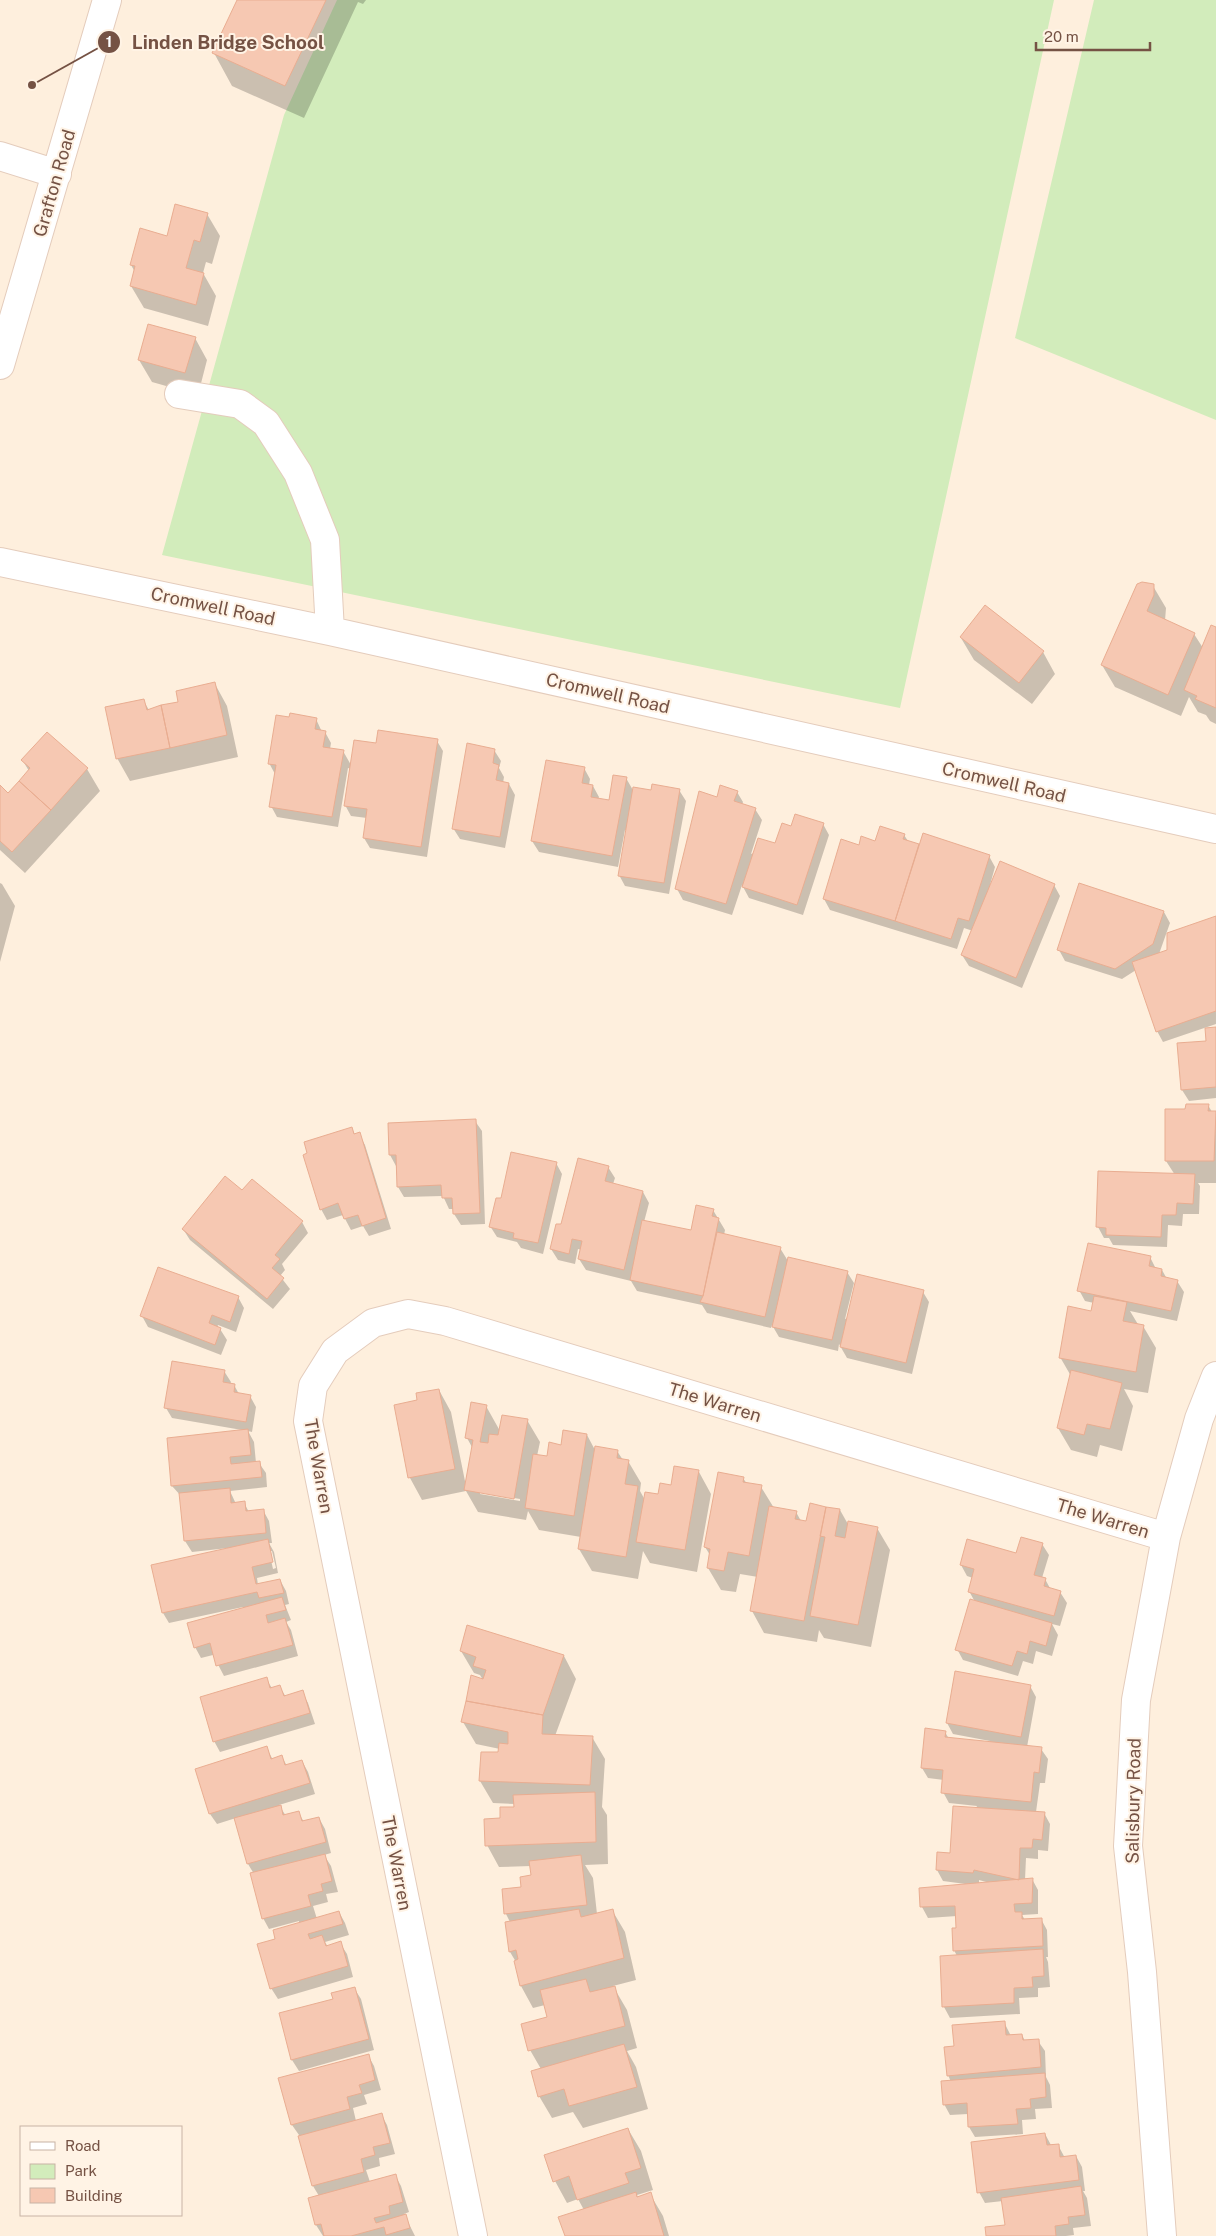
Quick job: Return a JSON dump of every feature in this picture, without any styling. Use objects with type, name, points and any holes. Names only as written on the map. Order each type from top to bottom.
[{"type":"street","name":"Grafton Road","points":[[0,366],[107,0]]},
{"type":"street","points":[[0,156],[57,174]]},
{"type":"street","points":[[179,394],[240,404],[266,423],[298,473],[325,540],[330,631]]},
{"type":"street","name":"Cromwell Road","points":[[0,562],[330,631],[1216,829]]},
{"type":"street","name":"The Warren","points":[[473,2236],[308,1420],[312,1386],[335,1351],[373,1323],[408,1314],[445,1321],[1166,1537]]},
{"type":"street","name":"Salisbury Road","points":[[1162,2236],[1142,1972],[1128,1846],[1136,1700],[1166,1537],[1198,1419],[1216,1376]]},
{"type":"green space","points":[[337,0],[1054,0],[900,708],[162,555],[284,115]]},
{"type":"green space","points":[[1094,0],[1216,0],[1216,420],[1015,338]]},
{"type":"building","points":[[237,0],[326,0],[285,86],[212,53]]},
{"type":"building","points":[[175,204],[208,213],[200,242],[194,240],[186,268],[204,273],[196,305],[130,286],[135,266],[130,265],[140,228],[167,236]]},
{"type":"building","points":[[148,324],[196,337],[185,373],[138,360]]},
{"type":"building","points":[[1142,582],[1154,584],[1154,595],[1147,611],[1195,633],[1168,695],[1101,665],[1137,584]]},
{"type":"building","points":[[985,605],[1044,651],[1019,683],[960,637]]},
{"type":"building","points":[[1211,625],[1216,627],[1216,708],[1195,699],[1197,696],[1184,690]]},
{"type":"building","points":[[215,682],[227,735],[170,748],[161,705],[178,702],[176,691]]},
{"type":"building","points":[[144,699],[147,710],[161,705],[170,748],[116,759],[105,707]]},
{"type":"building","points":[[290,713],[317,718],[315,729],[326,731],[323,747],[344,750],[332,817],[269,807],[276,765],[268,764],[276,715],[289,717]]},
{"type":"building","points":[[378,730],[438,739],[421,847],[363,838],[367,809],[344,806],[354,740],[376,743]]},
{"type":"building","points":[[47,732],[88,768],[51,810],[19,781],[30,768],[21,760]]},
{"type":"building","points":[[467,743],[495,749],[493,763],[499,765],[496,780],[509,783],[500,837],[452,829]]},
{"type":"building","points":[[546,760],[585,767],[582,783],[593,785],[591,797],[609,800],[613,775],[627,777],[612,856],[531,841]]},
{"type":"building","points":[[19,781],[51,810],[12,852],[0,841],[0,785],[8,793]]},
{"type":"building","points":[[652,784],[680,789],[664,883],[618,876],[633,787],[651,790]]},
{"type":"building","points":[[720,785],[738,791],[734,801],[756,808],[726,904],[675,889],[699,791],[717,797]]},
{"type":"building","points":[[795,814],[824,823],[797,905],[742,887],[758,838],[775,843],[782,823],[791,826]]},
{"type":"building","points":[[880,826],[905,834],[903,839],[919,844],[895,921],[823,899],[841,839],[859,845],[861,836],[875,841]]},
{"type":"building","points":[[923,833],[990,855],[969,921],[958,918],[951,939],[895,921]]},
{"type":"building","points":[[1000,861],[1055,884],[1016,978],[961,955]]},
{"type":"building","points":[[1079,883],[1164,911],[1153,944],[1115,969],[1057,950]]},
{"type":"building","points":[[1216,916],[1216,1011],[1156,1032],[1132,962],[1167,950],[1167,933]]},
{"type":"building","points":[[1216,1027],[1216,1087],[1181,1090],[1177,1043],[1206,1041],[1205,1028]]},
{"type":"building","points":[[1186,1104],[1209,1104],[1208,1111],[1216,1111],[1214,1161],[1165,1161],[1165,1109],[1185,1109]]},
{"type":"building","points":[[476,1119],[480,1213],[453,1214],[452,1198],[442,1198],[441,1185],[397,1187],[396,1155],[389,1155],[388,1123]]},
{"type":"building","points":[[352,1127],[354,1134],[360,1132],[386,1218],[362,1226],[358,1215],[344,1219],[338,1203],[320,1210],[303,1155],[307,1153],[304,1142]]},
{"type":"building","points":[[511,1152],[557,1162],[538,1243],[513,1238],[514,1233],[489,1227],[496,1198],[501,1198]]},
{"type":"building","points":[[578,1158],[609,1166],[605,1181],[643,1191],[624,1270],[578,1259],[582,1241],[572,1239],[569,1254],[550,1249],[556,1224],[561,1224]]},
{"type":"building","points":[[1098,1171],[1195,1174],[1193,1204],[1177,1203],[1176,1215],[1162,1215],[1161,1237],[1106,1235],[1106,1228],[1096,1227]]},
{"type":"building","points":[[225,1176],[242,1190],[252,1179],[303,1221],[275,1255],[280,1259],[272,1268],[284,1278],[267,1299],[182,1229]]},
{"type":"building","points":[[696,1205],[714,1209],[712,1216],[719,1218],[703,1296],[630,1280],[642,1220],[691,1230]]},
{"type":"building","points":[[717,1232],[781,1247],[765,1317],[700,1302]]},
{"type":"building","points":[[1088,1243],[1151,1256],[1149,1266],[1162,1269],[1161,1276],[1178,1280],[1171,1311],[1077,1291]]},
{"type":"building","points":[[788,1257],[848,1271],[832,1340],[772,1327]]},
{"type":"building","points":[[158,1267],[239,1296],[230,1322],[212,1315],[209,1323],[221,1328],[215,1345],[140,1316]]},
{"type":"building","points":[[857,1274],[924,1290],[906,1363],[840,1347]]},
{"type":"building","points":[[1094,1296],[1127,1302],[1123,1321],[1144,1325],[1136,1372],[1059,1358],[1068,1306],[1091,1311]]},
{"type":"building","points":[[172,1361],[225,1370],[223,1382],[235,1384],[234,1392],[251,1395],[246,1422],[164,1408]]},
{"type":"building","points":[[1071,1370],[1122,1383],[1110,1429],[1087,1424],[1084,1435],[1057,1428]]},
{"type":"building","points":[[439,1389],[455,1469],[408,1478],[394,1405],[417,1400],[416,1393]]},
{"type":"building","points":[[471,1402],[487,1405],[480,1442],[488,1443],[489,1434],[498,1435],[502,1415],[528,1419],[514,1499],[464,1490],[473,1440],[465,1438]]},
{"type":"building","points":[[248,1429],[251,1455],[230,1457],[231,1464],[260,1461],[262,1477],[171,1486],[167,1438]]},
{"type":"building","points":[[563,1430],[587,1434],[574,1516],[525,1508],[533,1454],[547,1456],[549,1442],[561,1445]]},
{"type":"building","points":[[595,1446],[618,1450],[617,1458],[629,1460],[625,1484],[638,1486],[626,1557],[578,1549]]},
{"type":"building","points":[[674,1466],[699,1470],[685,1550],[636,1542],[645,1492],[658,1494],[660,1483],[671,1485]]},
{"type":"building","points":[[718,1472],[744,1477],[743,1482],[762,1485],[749,1556],[728,1552],[724,1571],[707,1568],[710,1549],[704,1547]]},
{"type":"building","points":[[230,1488],[231,1503],[245,1501],[246,1511],[264,1509],[266,1533],[184,1541],[179,1493]]},
{"type":"building","points":[[810,1503],[826,1507],[804,1621],[750,1611],[769,1506],[797,1511],[795,1519],[806,1521]]},
{"type":"building","points":[[826,1507],[840,1509],[835,1536],[845,1538],[848,1521],[878,1527],[858,1625],[810,1616],[825,1537],[820,1536]]},
{"type":"building","points":[[1021,1537],[1043,1543],[1034,1575],[1046,1578],[1044,1586],[1061,1591],[1054,1616],[968,1592],[974,1569],[960,1565],[967,1539],[1016,1553]]},
{"type":"building","points":[[268,1539],[273,1562],[252,1567],[256,1584],[280,1579],[284,1593],[259,1598],[257,1592],[162,1613],[151,1565]]},
{"type":"building","points":[[282,1597],[286,1610],[266,1615],[268,1623],[285,1618],[293,1645],[216,1666],[210,1643],[194,1648],[187,1623]]},
{"type":"building","points":[[970,1599],[1052,1623],[1046,1646],[1030,1641],[1027,1654],[1017,1651],[1012,1666],[955,1650]]},
{"type":"building","points":[[467,1625],[564,1655],[543,1715],[466,1701],[471,1675],[483,1679],[486,1670],[473,1666],[476,1657],[460,1651]]},
{"type":"building","points":[[955,1671],[1031,1685],[1021,1737],[946,1723]]},
{"type":"building","points":[[267,1677],[270,1688],[280,1685],[284,1696],[303,1690],[310,1713],[213,1742],[200,1697]]},
{"type":"building","points":[[466,1701],[543,1715],[542,1734],[593,1736],[590,1785],[479,1781],[481,1752],[498,1752],[499,1743],[508,1744],[508,1732],[461,1722]]},
{"type":"building","points":[[925,1728],[946,1731],[945,1737],[1042,1747],[1039,1773],[1034,1772],[1031,1802],[941,1793],[943,1770],[921,1768]]},
{"type":"building","points":[[267,1746],[271,1759],[282,1755],[285,1765],[302,1760],[310,1783],[209,1814],[195,1769]]},
{"type":"building","points":[[595,1792],[596,1842],[485,1846],[484,1819],[500,1818],[500,1807],[514,1807],[513,1795]]},
{"type":"building","points":[[281,1805],[283,1815],[299,1811],[302,1821],[319,1817],[326,1842],[247,1864],[234,1818]]},
{"type":"building","points":[[953,1806],[1045,1812],[1042,1840],[1033,1839],[1032,1848],[1020,1848],[1019,1880],[974,1870],[973,1873],[936,1870],[937,1852],[950,1853]]},
{"type":"building","points":[[325,1854],[332,1881],[321,1884],[323,1891],[308,1895],[311,1906],[262,1919],[250,1873]]},
{"type":"building","points":[[581,1855],[587,1905],[504,1914],[502,1889],[521,1887],[520,1877],[531,1875],[529,1861]]},
{"type":"building","points":[[1033,1878],[1032,1903],[1014,1904],[1015,1912],[1022,1912],[1022,1919],[1042,1918],[1043,1946],[953,1951],[952,1928],[956,1928],[955,1906],[920,1907],[919,1888]]},
{"type":"building","points":[[579,1909],[581,1917],[613,1909],[624,1958],[520,1986],[514,1961],[518,1959],[516,1950],[509,1952],[505,1922]]},
{"type":"building","points":[[339,1911],[343,1924],[308,1934],[310,1939],[322,1935],[326,1946],[341,1941],[348,1966],[270,1989],[257,1944],[275,1939],[273,1930]]},
{"type":"building","points":[[1043,1949],[1044,1976],[1032,1977],[1033,1987],[1014,1988],[1014,2003],[942,2007],[940,1956]]},
{"type":"building","points":[[586,1979],[590,1992],[615,1986],[625,2026],[528,2051],[521,2024],[547,2017],[540,1990]]},
{"type":"building","points":[[355,1987],[369,2039],[291,2060],[279,2013],[333,1999],[331,1993]]},
{"type":"building","points":[[1005,2021],[1006,2035],[1022,2034],[1023,2040],[1039,2039],[1041,2067],[947,2076],[944,2047],[954,2046],[952,2025]]},
{"type":"building","points":[[624,2044],[637,2087],[569,2106],[564,2089],[538,2097],[531,2071]]},
{"type":"building","points":[[369,2054],[375,2080],[359,2085],[362,2093],[347,2097],[350,2109],[291,2125],[278,2078]]},
{"type":"building","points":[[1045,2073],[1046,2097],[1030,2099],[1031,2108],[1016,2109],[1018,2124],[968,2127],[967,2103],[943,2105],[941,2081]]},
{"type":"building","points":[[382,2113],[390,2143],[373,2147],[375,2155],[361,2159],[364,2172],[312,2186],[298,2136]]},
{"type":"building","points":[[628,2128],[641,2168],[625,2173],[629,2183],[577,2200],[569,2176],[553,2182],[544,2155]]},
{"type":"building","points":[[1045,2133],[1047,2145],[1059,2144],[1060,2157],[1076,2155],[1079,2180],[977,2193],[971,2142]]},
{"type":"building","points":[[396,2174],[403,2202],[389,2206],[390,2214],[374,2218],[376,2223],[406,2214],[410,2228],[386,2235],[384,2227],[351,2236],[324,2236],[321,2224],[315,2225],[308,2198]]},
{"type":"building","points":[[1081,2186],[1085,2215],[1068,2217],[1069,2224],[1055,2226],[1056,2236],[986,2236],[985,2227],[1005,2225],[1001,2198]]},
{"type":"building","points":[[636,2192],[637,2197],[651,2192],[664,2236],[565,2236],[558,2217]]},
{"type":"place","name":"Linden Bridge School","points":[[32,85]]}]
